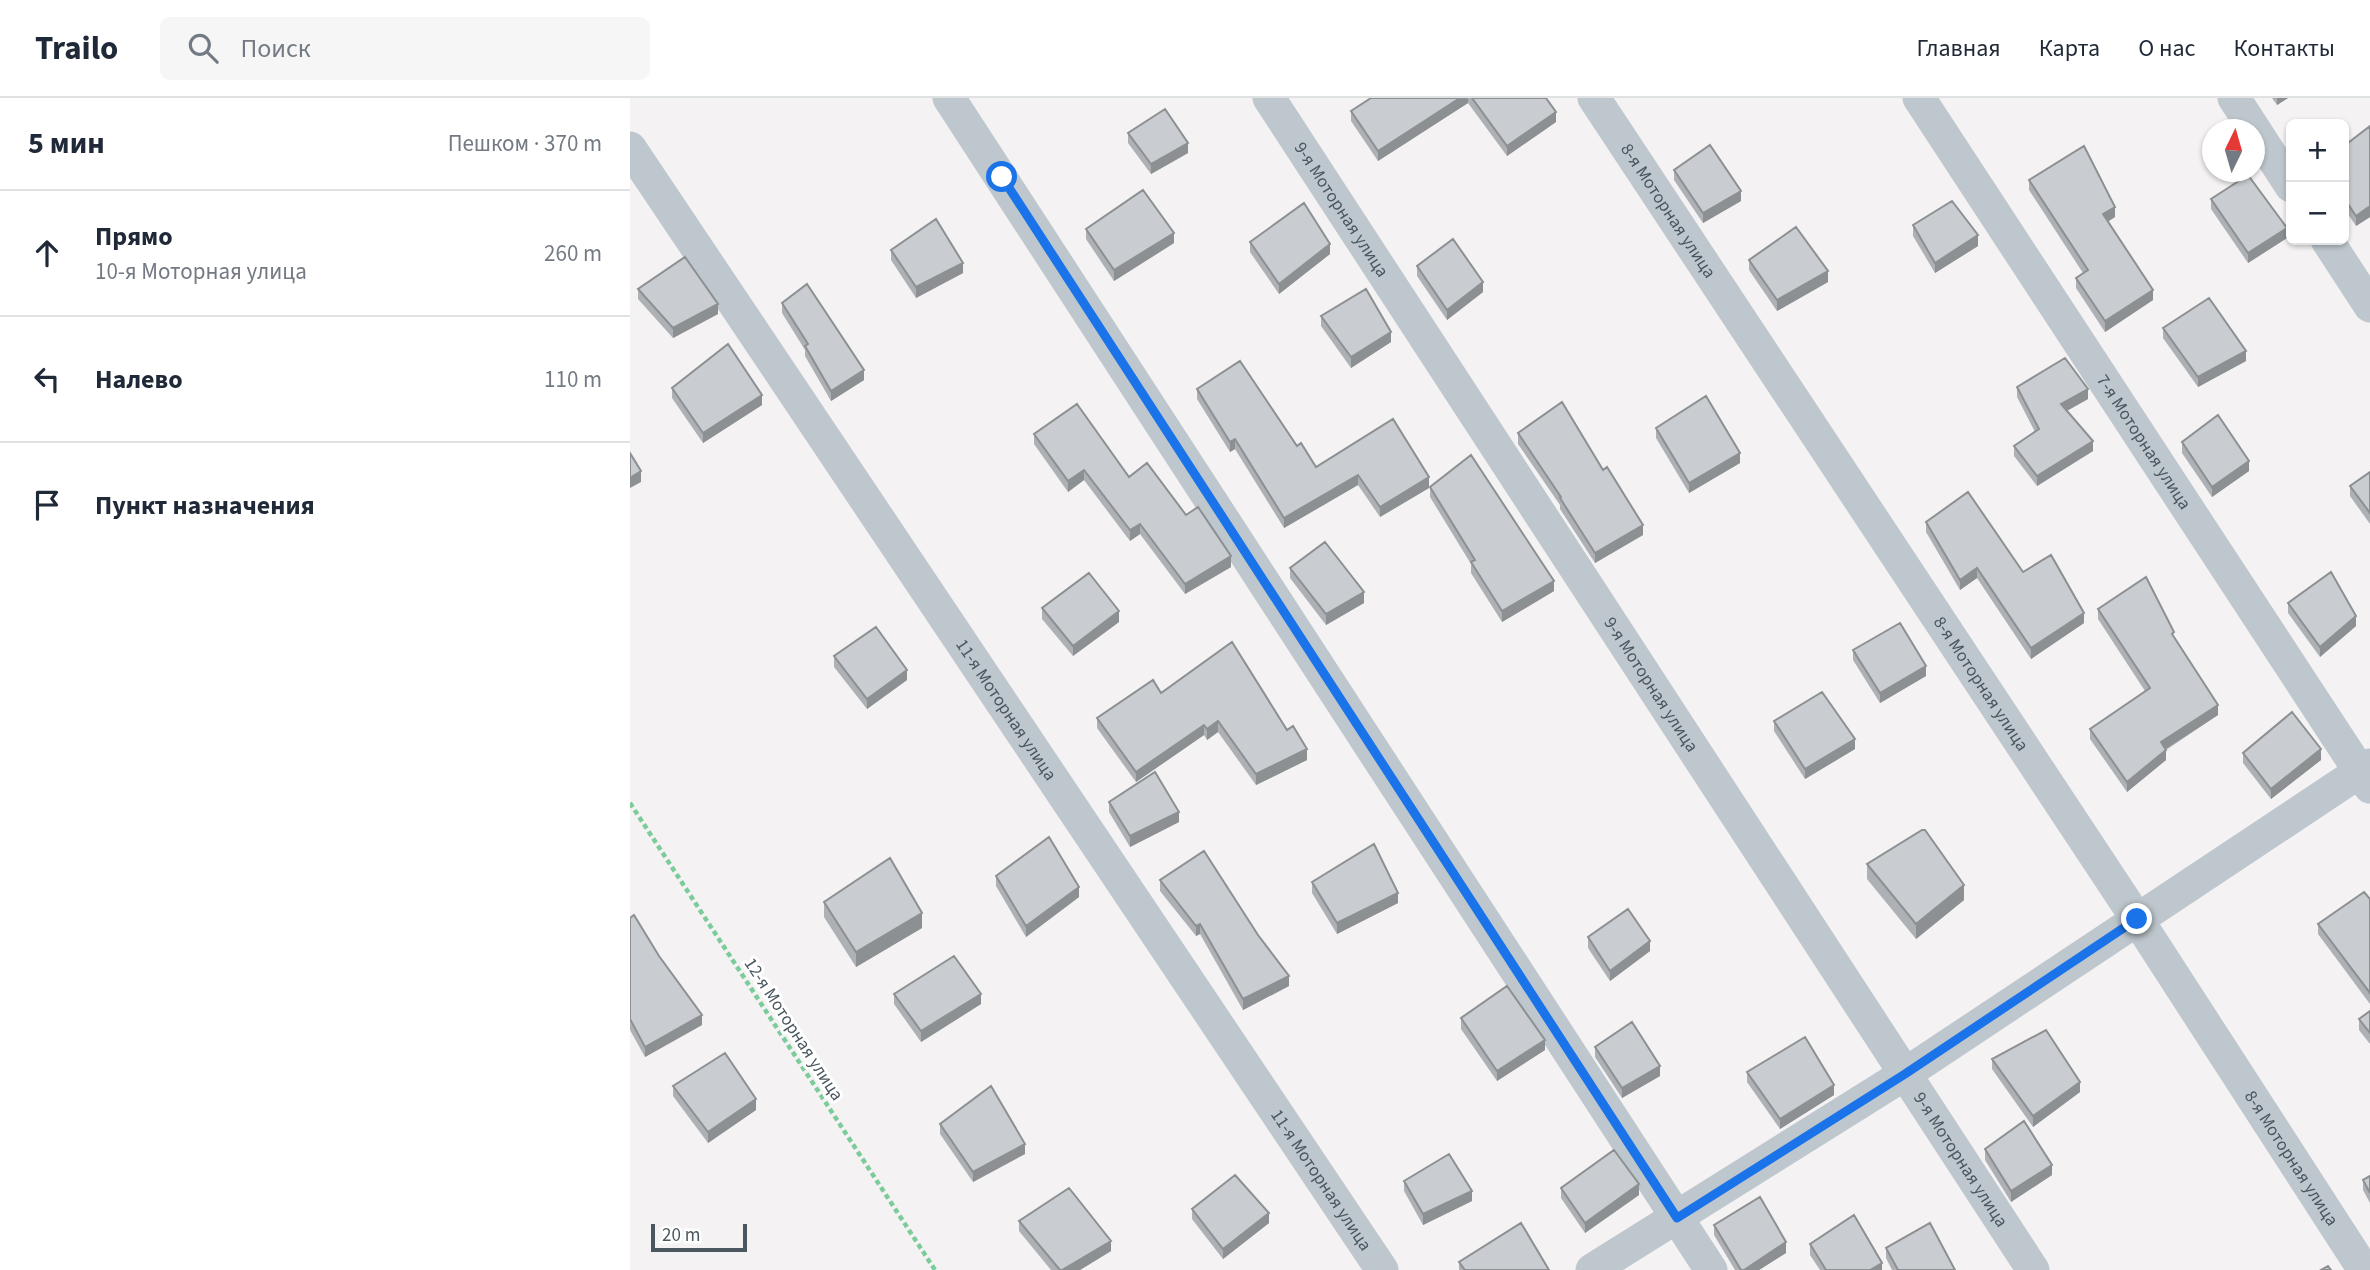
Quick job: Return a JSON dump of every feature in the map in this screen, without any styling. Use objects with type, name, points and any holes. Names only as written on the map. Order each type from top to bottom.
[{"type":"street","points":[[949,98],[1711,1270]]},
{"type":"street","name":"9-я Моторная улица","points":[[1269,98],[2033,1270]]},
{"type":"street","name":"8-я Моторная улица","points":[[1594,98],[2137,919],[2364,1270]]},
{"type":"street","name":"7-я Моторная улица","points":[[1919,98],[2367,774]]},
{"type":"street","points":[[2234,98],[2288,182]]},
{"type":"street","name":"11-я Моторная улица","points":[[630,148],[1382,1270]]},
{"type":"street","points":[[2330,245],[2370,306]]},
{"type":"street","points":[[1592,1270],[1905,1074],[2137,919],[2367,774]]},
{"type":"path","name":"12-я Моторная улица","points":[[630,803],[935,1270]]},
{"type":"building","points":[[1371,98],[1460,98],[1378,151],[1351,111]]},
{"type":"building","points":[[1472,98],[1546,98],[1556,112],[1507,146]]},
{"type":"building","points":[[1165,109],[1188,143],[1151,164],[1128,133]]},
{"type":"building","points":[[2370,126],[2370,206],[2356,216],[2349,206],[2349,142]]},
{"type":"building","points":[[1710,145],[1741,191],[1703,213],[1674,170]]},
{"type":"building","points":[[2084,146],[2115,207],[2103,214],[2153,290],[2105,321],[2076,278],[2088,270],[2029,180]]},
{"type":"building","points":[[2237,182],[2253,182],[2286,229],[2248,253],[2211,199]]},
{"type":"building","points":[[1143,190],[1174,233],[1114,270],[1086,229]]},
{"type":"building","points":[[1952,201],[1978,235],[1935,263],[1913,225]]},
{"type":"building","points":[[1304,203],[1330,244],[1279,284],[1250,242]]},
{"type":"building","points":[[936,219],[963,263],[916,287],[891,250]]},
{"type":"building","points":[[1796,227],[1828,271],[1777,300],[1749,260]]},
{"type":"building","points":[[1453,239],[1483,282],[1447,310],[1417,266]]},
{"type":"building","points":[[685,257],[718,304],[673,328],[638,289]]},
{"type":"building","points":[[807,284],[864,370],[831,391],[805,346],[808,344],[782,303]]},
{"type":"building","points":[[1366,289],[1391,332],[1351,357],[1321,316]]},
{"type":"building","points":[[2209,298],[2246,351],[2198,377],[2163,328]]},
{"type":"building","points":[[728,344],[762,395],[703,433],[672,388]]},
{"type":"building","points":[[2065,358],[2088,389],[2061,404],[2093,441],[2037,476],[2014,446],[2039,429],[2017,387]]},
{"type":"building","points":[[1240,361],[1297,446],[1301,443],[1316,467],[1393,419],[1429,477],[1380,507],[1358,475],[1284,518],[1235,439],[1230,442],[1197,389]]},
{"type":"building","points":[[1706,396],[1740,453],[1689,483],[1656,428]]},
{"type":"building","points":[[1562,402],[1603,470],[1607,467],[1643,525],[1595,553],[1518,433]]},
{"type":"building","points":[[1077,404],[1129,477],[1147,463],[1186,515],[1198,507],[1231,556],[1185,584],[1140,524],[1130,530],[1084,470],[1068,481],[1034,434]]},
{"type":"building","points":[[2218,415],[2249,461],[2212,487],[2182,442]]},
{"type":"building","points":[[630,453],[641,471],[630,478]]},
{"type":"building","points":[[1471,455],[1554,581],[1502,611],[1471,562],[1475,560],[1430,487]]},
{"type":"building","points":[[2370,472],[2370,513],[2350,486]]},
{"type":"building","points":[[1968,492],[2023,572],[2051,555],[2084,613],[2031,648],[1977,568],[1960,580],[1926,522]]},
{"type":"building","points":[[1325,542],[1364,592],[1326,614],[1290,568]]},
{"type":"building","points":[[2331,572],[2356,616],[2320,647],[2288,603]]},
{"type":"building","points":[[1089,573],[1119,611],[1073,646],[1042,608]]},
{"type":"building","points":[[2146,577],[2174,632],[2172,634],[2218,705],[2161,742],[2166,750],[2127,782],[2090,729],[2150,688],[2098,609]]},
{"type":"building","points":[[1900,623],[1926,666],[1880,693],[1853,650]]},
{"type":"building","points":[[876,627],[907,670],[867,699],[834,656]]},
{"type":"building","points":[[1232,642],[1287,730],[1293,726],[1307,749],[1256,774],[1218,721],[1207,729],[1204,725],[1136,772],[1097,718],[1153,680],[1161,693]]},
{"type":"building","points":[[1822,692],[1855,739],[1805,769],[1774,721]]},
{"type":"building","points":[[2292,712],[2321,749],[2271,789],[2243,753]]},
{"type":"building","points":[[1155,772],[1179,812],[1130,836],[1109,802]]},
{"type":"building","points":[[1925,830],[1964,885],[1916,924],[1867,864]]},
{"type":"building","points":[[1049,837],[1079,887],[1026,926],[996,876]]},
{"type":"building","points":[[1374,844],[1398,893],[1337,923],[1312,882]]},
{"type":"building","points":[[1204,851],[1258,935],[1289,976],[1243,999],[1200,924],[1196,926],[1160,880]]},
{"type":"building","points":[[890,858],[922,913],[856,952],[824,902]]},
{"type":"building","points":[[2364,892],[2370,899],[2370,993],[2318,924]]},
{"type":"building","points":[[1628,909],[1650,941],[1610,971],[1588,937]]},
{"type":"building","points":[[634,915],[659,956],[702,1015],[645,1047],[630,1019],[630,918]]},
{"type":"building","points":[[954,956],[981,994],[921,1031],[894,994]]},
{"type":"building","points":[[1507,986],[1545,1040],[1497,1071],[1461,1018]]},
{"type":"building","points":[[2370,1011],[2370,1033],[2359,1019]]},
{"type":"building","points":[[1632,1022],[1660,1066],[1622,1088],[1595,1047]]},
{"type":"building","points":[[2046,1030],[2080,1082],[2033,1116],[1992,1059]]},
{"type":"building","points":[[1805,1037],[1834,1085],[1780,1119],[1747,1072]]},
{"type":"building","points":[[725,1053],[756,1099],[708,1132],[673,1086]]},
{"type":"building","points":[[991,1086],[1025,1144],[973,1172],[940,1124]]},
{"type":"building","points":[[2024,1121],[2052,1165],[2011,1191],[1985,1149]]},
{"type":"building","points":[[1614,1150],[1639,1184],[1585,1223],[1561,1188]]},
{"type":"building","points":[[1449,1154],[1472,1191],[1423,1214],[1404,1181]]},
{"type":"building","points":[[1235,1175],[1269,1213],[1223,1249],[1192,1209]]},
{"type":"building","points":[[2370,1176],[2370,1193],[2363,1180]]},
{"type":"building","points":[[1069,1188],[1111,1241],[1060,1270],[1019,1221]]},
{"type":"building","points":[[1760,1197],[1786,1242],[1741,1270],[1714,1225]]},
{"type":"building","points":[[1854,1215],[1882,1263],[1870,1270],[1826,1270],[1810,1244]]},
{"type":"building","points":[[1521,1223],[1549,1270],[1465,1270],[1459,1262]]},
{"type":"building","points":[[1930,1223],[1955,1270],[1898,1270],[1886,1248]]},
{"type":"route","points":[[1002,177],[1677,1218],[1905,1074],[2137,919]]}]
